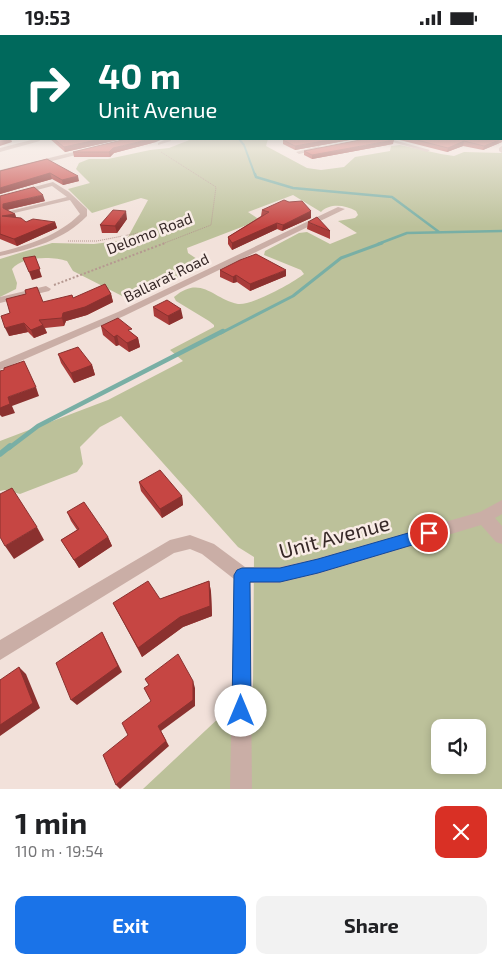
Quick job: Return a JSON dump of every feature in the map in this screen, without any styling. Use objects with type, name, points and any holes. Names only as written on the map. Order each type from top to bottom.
[{"type":"street","points":[[0,173],[62,157]]},
{"type":"street","points":[[0,197],[53,184],[84,211],[84,214],[77,221],[47,240],[0,255]]},
{"type":"street","points":[[10,212],[71,198]]},
{"type":"street","name":"Ballarat Road","points":[[0,366],[113,317],[341,209]]},
{"type":"street","points":[[0,300],[46,289]]},
{"type":"street","name":"Unit Avenue","points":[[242,575],[280,575],[318,566],[484,517],[502,506]]},
{"type":"street","points":[[484,517],[502,537]]},
{"type":"street","points":[[0,651],[170,547],[190,542],[208,549],[242,575],[241,789]]},
{"type":"path","name":"Delomo Road","points":[[46,289],[211,225],[216,187],[169,157]]},
{"type":"path","points":[[47,240],[97,241],[138,233]]},
{"type":"green space","points":[[116,157],[287,157],[307,168],[321,170],[344,167],[355,157],[502,157],[502,789],[143,789],[253,686],[254,557],[238,547],[121,416],[100,427],[80,447],[83,464],[77,472],[20,494],[5,490],[0,491],[0,441],[108,400],[183,361],[170,350],[214,327],[214,325],[176,301],[174,297],[183,290],[200,288],[238,304],[262,298],[304,274],[301,270],[264,255],[265,251],[299,233],[307,232],[330,244],[357,233],[338,221],[355,218],[358,215],[356,211],[342,206],[329,207],[321,212],[293,195],[248,212],[260,220],[187,248],[188,253],[203,263],[200,268],[130,300],[73,271],[67,261],[54,258],[30,259],[17,265],[12,269],[17,283],[16,289],[0,297],[0,259],[52,243],[94,244],[118,241],[128,237],[148,200],[141,198],[92,213],[68,189],[90,183],[76,169],[79,163],[89,159]]},
{"type":"building","points":[[47,159],[78,176],[62,180],[50,173],[0,188],[0,171]]},
{"type":"building","points":[[34,187],[43,195],[3,204],[3,208],[15,214],[2,216],[21,218],[26,222],[33,219],[55,222],[14,239],[0,234],[0,196]]},
{"type":"building","points":[[284,200],[289,202],[302,201],[311,211],[283,225],[277,223],[232,243],[228,237],[269,212],[262,210]]},
{"type":"building","points":[[113,210],[126,211],[115,226],[100,225]]},
{"type":"building","points":[[317,217],[330,231],[308,222]]},
{"type":"building","points":[[256,254],[286,270],[250,284],[236,275],[233,277],[220,270],[240,260]]},
{"type":"building","points":[[35,256],[40,269],[29,272],[23,258]]},
{"type":"building","points":[[105,284],[111,294],[85,307],[63,313],[62,318],[39,320],[43,325],[31,330],[24,323],[5,328],[1,316],[10,313],[6,299],[26,294],[25,290],[37,287],[43,302],[72,295],[73,298]]},
{"type":"building","points":[[167,300],[181,309],[168,316],[153,307]]},
{"type":"building","points":[[118,318],[132,329],[128,330],[138,338],[127,343],[117,335],[114,337],[101,326]]},
{"type":"building","points":[[78,347],[92,365],[71,373],[58,354]]},
{"type":"building","points":[[24,361],[36,387],[8,397],[10,404],[0,408],[0,371]]},
{"type":"building","points":[[160,470],[182,496],[160,509],[139,482]]},
{"type":"building","points":[[12,488],[37,527],[5,546],[0,537],[0,494]]},
{"type":"building","points":[[84,502],[108,537],[74,560],[61,540],[79,529],[67,512]]},
{"type":"building","points":[[148,581],[160,599],[209,581],[210,606],[180,617],[138,648],[113,603]]},
{"type":"building","points":[[102,632],[118,666],[71,700],[56,663]]},
{"type":"building","points":[[178,654],[193,681],[193,700],[158,726],[166,741],[116,785],[103,755],[128,735],[122,723],[151,701],[144,688],[149,685],[145,679]]},
{"type":"building","points":[[19,667],[33,703],[0,725],[0,680]]},
{"type":"waterway","points":[[248,157],[255,175]]},
{"type":"waterway","points":[[255,174],[256,177],[293,188],[392,197],[439,232]]},
{"type":"waterway","points":[[378,244],[407,233],[502,231]]},
{"type":"waterway","points":[[221,333],[293,296],[341,258],[382,243]]},
{"type":"waterway","points":[[9,448],[38,426],[223,331]]},
{"type":"waterway","points":[[0,454],[10,446]]},
{"type":"route","points":[[241,711],[242,575],[280,575],[318,566],[429,533]]}]
